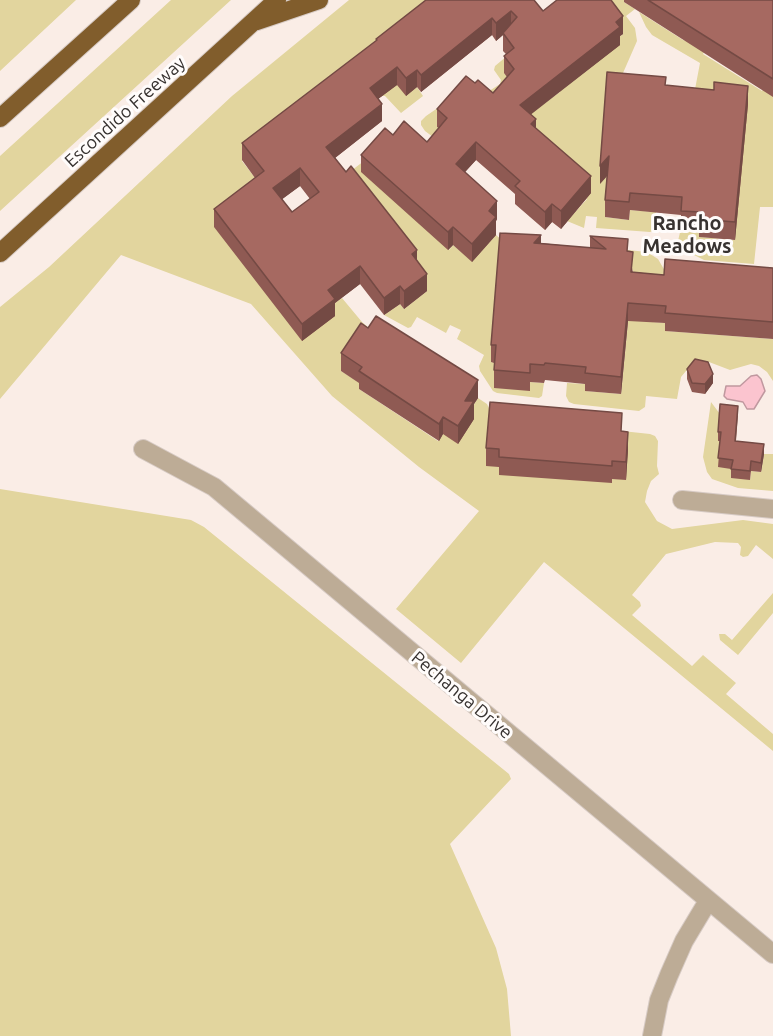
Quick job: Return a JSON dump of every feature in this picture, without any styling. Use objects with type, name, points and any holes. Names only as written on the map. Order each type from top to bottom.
[{"type":"highway","points":[[0,118],[131,0]]},
{"type":"highway","name":"Escondido Freeway","points":[[0,253],[277,0]]},
{"type":"highway","points":[[253,23],[319,0]]},
{"type":"street","name":"Pechanga Drive","points":[[142,449],[214,487],[773,954]]},
{"type":"street","points":[[682,500],[773,509]]},
{"type":"street","points":[[652,1036],[659,1000],[669,975],[684,941],[708,900]]},
{"type":"shaded area","points":[[0,0],[76,0],[0,71]]},
{"type":"shaded area","points":[[171,0],[231,0],[0,211],[0,156]]},
{"type":"shaded area","points":[[349,0],[449,0],[406,95],[417,87],[423,96],[401,113],[385,96],[382,96],[242,161],[263,188],[328,308],[342,298],[362,322],[376,334],[341,371],[362,384],[359,389],[438,441],[443,434],[467,415],[478,398],[487,404],[491,412],[499,467],[612,479],[621,449],[622,431],[650,434],[658,441],[659,474],[651,481],[645,502],[657,521],[672,529],[743,520],[773,524],[773,559],[756,545],[748,556],[743,557],[740,555],[741,547],[738,543],[715,542],[666,554],[632,595],[641,606],[632,615],[692,666],[703,655],[736,683],[726,694],[773,734],[773,751],[544,562],[461,663],[396,609],[479,511],[419,467],[332,396],[251,304],[121,255],[0,399],[0,307],[49,267],[232,96]]},
{"type":"shaded area","points":[[580,0],[625,0],[624,2],[635,9],[626,16],[635,28],[637,41],[623,73],[605,217],[629,220],[630,210],[656,212],[654,231],[596,228],[597,217],[586,216],[584,228],[567,221],[587,199],[580,192],[438,126],[447,135],[441,143],[421,125],[421,121],[426,116],[470,86],[483,95],[500,84],[501,80],[494,70],[495,66],[507,56],[543,104],[560,92],[555,85],[623,34]]},
{"type":"shaded area","points":[[639,12],[683,40],[707,46],[703,54],[762,91],[773,74],[773,207],[760,207],[754,264],[704,260],[680,248],[678,241],[681,228],[700,230],[700,237],[735,240],[692,105],[700,63],[652,35]]},
{"type":"shaded area","points":[[385,145],[449,250],[453,245],[472,261],[496,235],[504,242],[515,233],[550,255],[491,362],[496,363],[530,390],[530,382],[544,383],[542,396],[539,398],[493,391],[480,371],[479,366],[484,355],[457,339],[461,330],[450,325],[446,333],[417,317],[408,328],[384,315],[400,304],[404,309],[427,291],[339,180]]},
{"type":"shaded area","points":[[599,247],[647,252],[658,259],[665,271],[653,322],[666,323],[666,331],[773,339],[773,381],[759,366],[751,364],[730,370],[709,362],[701,362],[681,377],[677,399],[646,396],[645,407],[639,411],[569,402],[566,396],[567,383],[586,384],[586,391],[621,394],[633,270]]},
{"type":"shaded area","points":[[757,375],[765,391],[754,409],[747,409],[743,402],[727,399],[724,396],[726,386],[740,386],[751,376]]},
{"type":"shaded area","points":[[711,402],[720,414],[718,441],[721,441],[733,469],[750,480],[751,471],[761,472],[764,454],[773,454],[773,491],[738,488],[712,479],[707,472],[703,457]]},
{"type":"shaded area","points":[[0,489],[191,520],[204,527],[509,774],[511,779],[450,844],[496,948],[507,989],[511,1036],[0,1036]]},
{"type":"shaded area","points":[[773,593],[773,613],[738,655],[720,640],[719,634],[725,634],[732,640]]},
{"type":"building","points":[[426,0],[534,0],[543,11],[557,0],[611,0],[623,16],[616,22],[620,27],[520,105],[536,119],[531,124],[591,176],[561,211],[552,204],[545,212],[515,186],[520,181],[476,142],[456,164],[497,201],[489,211],[496,217],[472,244],[453,227],[448,232],[361,155],[385,128],[393,135],[404,121],[427,142],[447,118],[437,109],[466,76],[475,83],[478,80],[493,93],[514,69],[504,56],[514,48],[503,33],[517,17],[511,11],[496,23],[492,18],[421,75],[417,70],[406,78],[397,67],[370,88],[382,104],[326,147],[346,172],[351,166],[417,250],[412,254],[427,274],[404,291],[400,286],[384,298],[360,266],[328,290],[335,299],[302,324],[214,209],[264,171],[242,143]],"holes":[[[300,168],[319,192],[292,212],[273,188]]]},
{"type":"building","points":[[648,0],[773,0],[773,79]]},
{"type":"building","points":[[607,72],[666,77],[665,85],[714,90],[714,82],[748,86],[735,222],[699,219],[700,212],[681,211],[682,197],[630,193],[629,202],[605,200],[609,156],[600,166]]},
{"type":"building","points":[[500,233],[541,235],[534,243],[606,249],[590,236],[628,239],[627,251],[633,252],[631,272],[664,275],[665,259],[773,268],[773,322],[665,313],[666,306],[628,303],[621,377],[585,373],[586,367],[545,363],[544,365],[530,364],[530,373],[494,370],[496,345],[491,345]]},
{"type":"building","points":[[376,316],[478,380],[465,401],[474,401],[458,426],[443,417],[439,424],[359,371],[362,367],[341,353],[361,323],[368,328]]},
{"type":"building","points":[[695,359],[708,362],[713,374],[705,384],[692,383],[687,369]]},
{"type":"building","points":[[490,402],[622,413],[621,431],[628,432],[626,462],[612,461],[612,466],[499,457],[499,449],[486,448]]},
{"type":"building","points":[[720,404],[738,406],[735,441],[764,444],[761,463],[751,461],[750,471],[731,469],[733,460],[718,458],[721,432],[718,432]]},
{"type":"district","name":"Rancho Meadows","points":[[687,234]]}]
